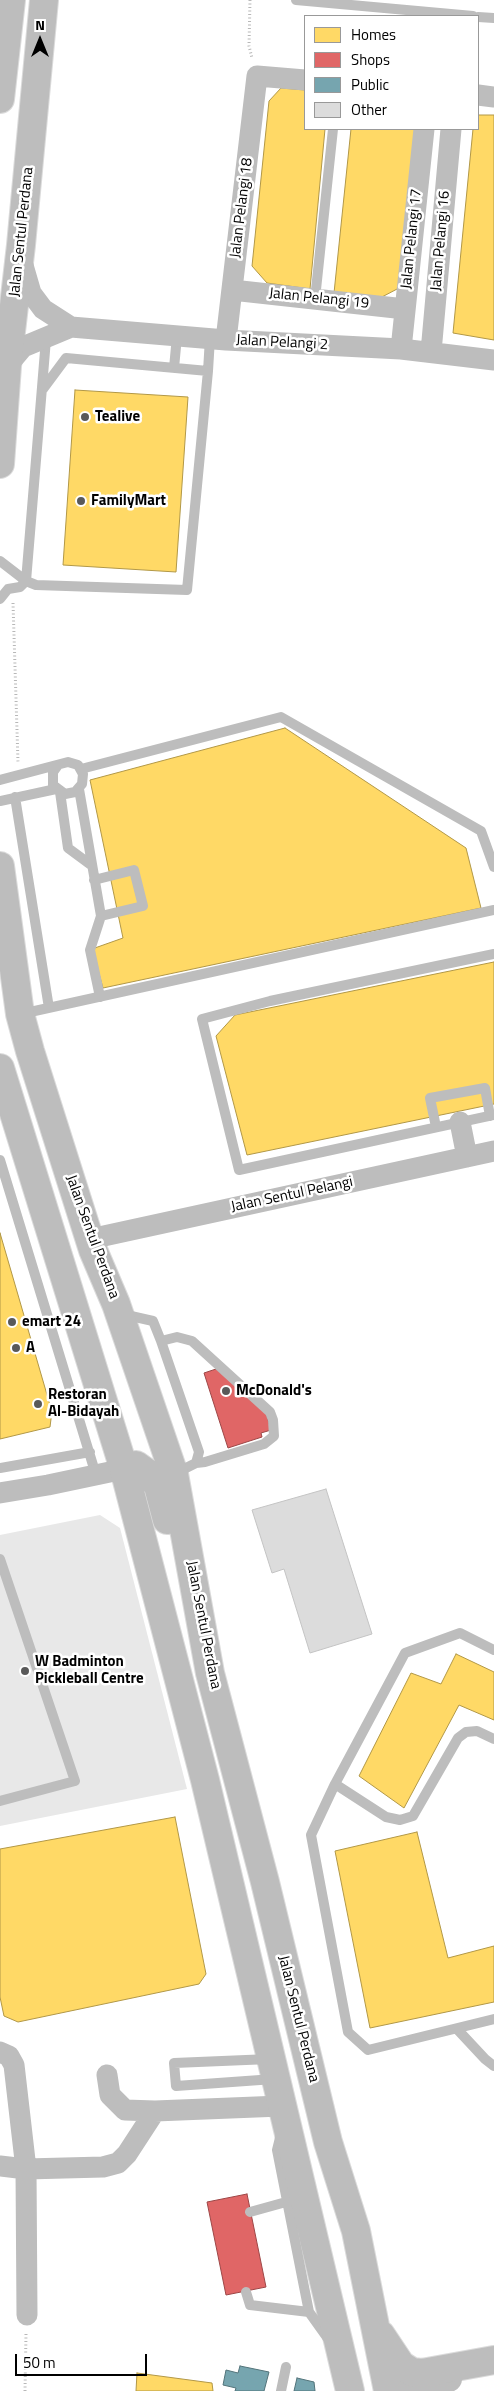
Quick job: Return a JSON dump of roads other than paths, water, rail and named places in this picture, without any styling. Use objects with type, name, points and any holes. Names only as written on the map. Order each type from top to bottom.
[{"type":"main road","name":"Jalan Sentul Perdana","points":[[0,464],[7,366],[45,1]]},
{"type":"main road","points":[[0,99],[7,10]]},
{"type":"main road","name":"Jalan Sentul Perdana","points":[[0,866],[20,1014],[90,1239],[128,1340],[185,1468],[210,1673],[265,1882],[328,2142],[356,2231],[388,2391]]},
{"type":"main road","points":[[0,1068],[130,1467],[282,2112],[350,2391]]},
{"type":"main road","points":[[128,1340],[129,1368],[146,1435],[130,1467]]},
{"type":"main road","points":[[130,1467],[150,1476],[158,1486],[178,1564],[210,1673]]},
{"type":"main road","points":[[373,2321],[400,2365],[412,2372],[422,2373],[494,2360]]},
{"type":"street","name":"Jalan Pelangi 18","points":[[218,339],[232,290],[257,76],[304,80]]},
{"type":"street","points":[[479,96],[494,97]]},
{"type":"street","name":"Jalan Pelangi 17","points":[[401,349],[424,130]]},
{"type":"street","name":"Jalan Pelangi 16","points":[[430,352],[451,130]]},
{"type":"street","name":"Jalan Pelangi 2","points":[[19,255],[31,293],[43,309],[71,327],[218,339],[401,349],[494,360]]},
{"type":"street","name":"Jalan Pelangi 19","points":[[232,290],[405,309]]},
{"type":"street","points":[[7,366],[23,347],[71,327]]},
{"type":"street","points":[[460,1122],[467,1156]]},
{"type":"street","name":"Jalan Sentul Pelangi","points":[[90,1239],[494,1151]]},
{"type":"street","points":[[0,1493],[96,1476],[130,1467]]},
{"type":"street","points":[[0,2052],[9,2056],[14,2065],[26,2169],[27,2315]]},
{"type":"street","points":[[107,2075],[110,2095],[125,2110],[282,2112]]},
{"type":"street","points":[[0,2166],[26,2169],[103,2168],[118,2163],[127,2154],[155,2111]]},
{"type":"street","points":[[394,2391],[494,2371]]},
{"type":"lane","points":[[296,0],[463,15]]},
{"type":"lane","points":[[479,17],[494,18]]},
{"type":"lane","points":[[315,299],[333,130]]},
{"type":"lane","points":[[174,368],[177,336]]},
{"type":"lane","points":[[0,599],[8,589],[20,587],[26,581],[46,339]]},
{"type":"lane","points":[[0,561],[26,581],[36,584],[187,590],[208,371],[218,339]]},
{"type":"lane","points":[[43,389],[66,358],[208,371]]},
{"type":"lane","points":[[81,769],[281,717],[481,831],[494,867]]},
{"type":"lane","points":[[0,780],[68,762],[78,765],[84,779],[79,789],[70,794],[58,790],[0,801]]},
{"type":"lane","points":[[58,765],[52,776],[58,790],[68,848],[91,865]]},
{"type":"lane","points":[[79,789],[101,916],[90,950],[100,997]]},
{"type":"lane","points":[[15,798],[49,1008]]},
{"type":"lane","points":[[94,880],[134,870],[143,906],[101,916]]},
{"type":"lane","points":[[20,1014],[494,910]]},
{"type":"lane","points":[[436,1127],[430,1098],[485,1088],[492,1116],[240,1170],[202,1019],[270,1001],[494,954]]},
{"type":"lane","points":[[0,1160],[96,1476]]},
{"type":"lane","points":[[118,1314],[153,1320],[162,1341],[199,1452],[185,1468]]},
{"type":"lane","points":[[162,1341],[177,1337],[192,1341],[270,1412],[273,1420],[274,1436],[264,1444],[185,1468]]},
{"type":"lane","points":[[0,1468],[90,1452]]},
{"type":"lane","points":[[0,1559],[75,1781],[0,1801]]},
{"type":"lane","points":[[494,1650],[460,1633],[405,1653],[335,1784],[311,1835],[348,2032],[368,2050],[457,2029],[494,2018]]},
{"type":"lane","points":[[335,1784],[386,1817],[400,1820],[413,1816],[458,1738],[466,1732],[477,1731],[494,1739]]},
{"type":"lane","points":[[457,2029],[494,2066]]},
{"type":"lane","points":[[174,2063],[272,2069],[176,2086],[174,2063]]},
{"type":"lane","points":[[282,2112],[278,2150],[286,2202],[309,2312],[344,2361]]},
{"type":"lane","points":[[250,2212],[286,2202]]},
{"type":"lane","points":[[246,2292],[250,2304],[309,2312]]},
{"type":"lane","points":[[281,2391],[286,2367]]},
{"type":"place","name":"Tealive","points":[[85,417]]},
{"type":"place","name":"FamilyMart","points":[[81,501]]},
{"type":"place","name":"emart 24","points":[[12,1322]]},
{"type":"place","name":"A","points":[[16,1348]]},
{"type":"place","name":"McDonald's","points":[[226,1391]]},
{"type":"place","name":"Restoran Al-Bidayah","points":[[38,1404]]},
{"type":"place","name":"W Badminton Pickleball Centre","points":[[25,1671]]}]
